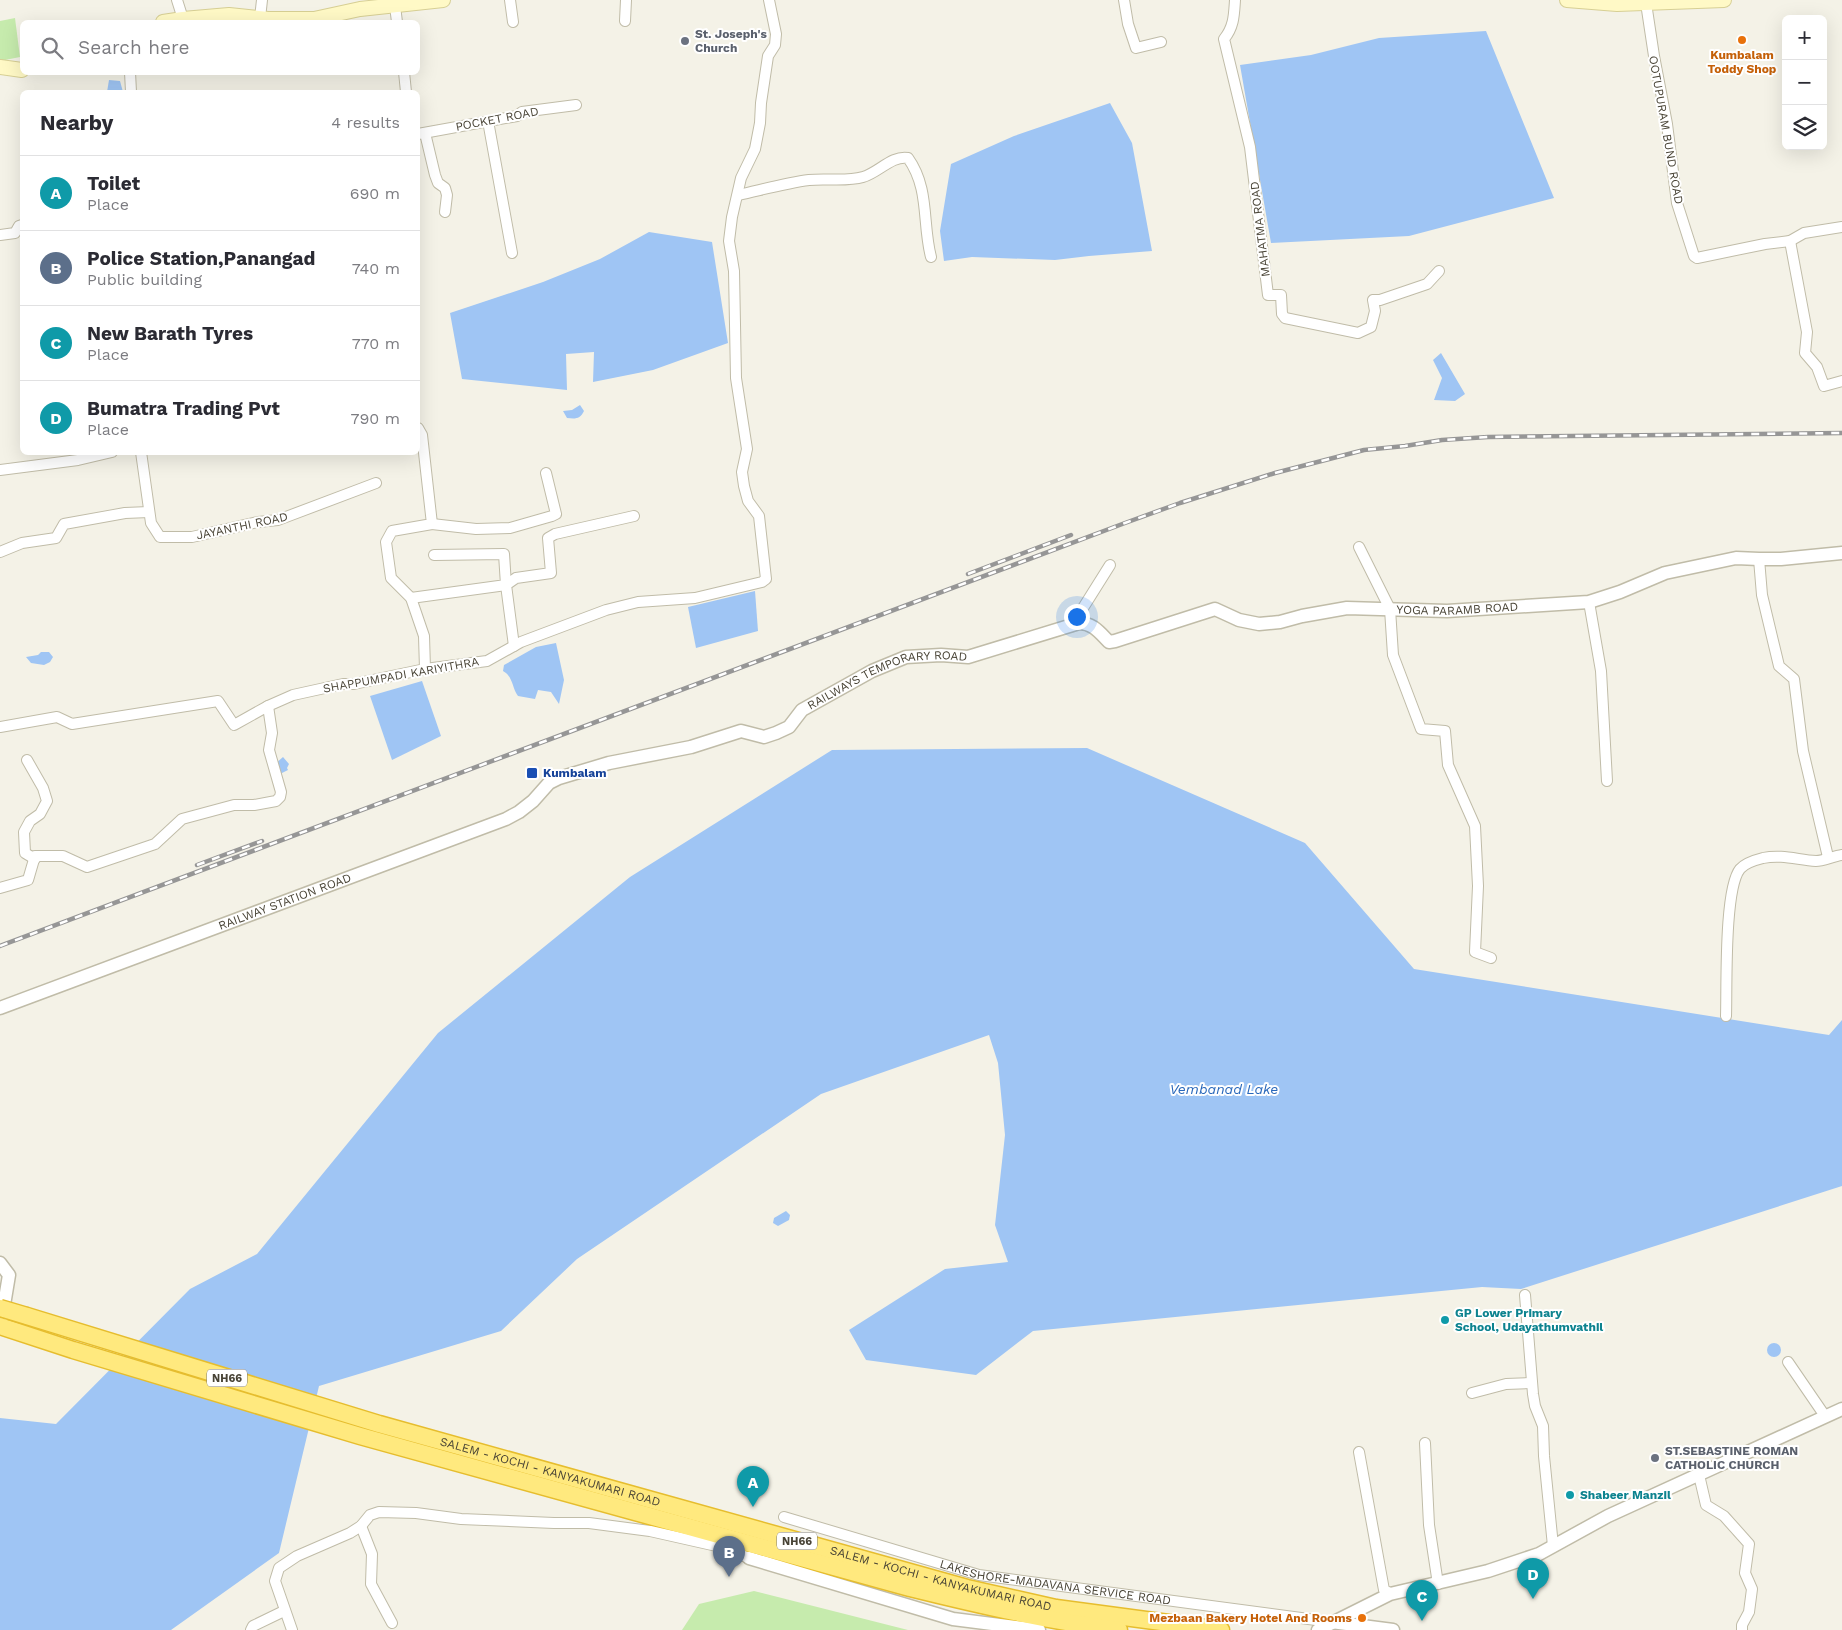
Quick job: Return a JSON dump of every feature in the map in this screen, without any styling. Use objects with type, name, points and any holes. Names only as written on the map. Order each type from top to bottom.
[{"type":"highway","name":"SALEM - KOCHI - KANYAKUMARI ROAD","points":[[3,1302],[27,1316],[76,1332],[379,1424],[913,1574],[1002,1597],[1056,1608],[1220,1630]]},
{"type":"highway","name":"SALEM - KOCHI - KANYAKUMARI ROAD","points":[[0,1325],[73,1350],[360,1436],[910,1588],[1000,1610],[1079,1625],[1118,1630]]},
{"type":"main road","points":[[176,20],[229,15],[268,19],[314,19],[357,5],[395,6],[443,0]]},
{"type":"main road","points":[[1567,0],[1591,3],[1646,4],[1724,0]]},
{"type":"main road","points":[[0,67],[20,70]]},
{"type":"street","points":[[177,0],[182,19]]},
{"type":"street","points":[[260,18],[262,0]]},
{"type":"street","points":[[510,0],[513,22]]},
{"type":"street","points":[[625,21],[626,0]]},
{"type":"street","points":[[768,0],[776,34],[775,45],[768,56],[756,149],[741,178],[738,195],[807,180],[831,178],[845,180],[864,177],[895,160],[902,157],[908,158],[916,170],[923,190],[927,240],[931,257]]},
{"type":"street","points":[[1124,0],[1128,24],[1136,48],[1161,42]]},
{"type":"street","name":"MAHATMA ROAD","points":[[1235,0],[1234,21],[1231,32],[1224,39],[1250,147],[1268,294],[1281,295],[1282,314],[1285,318],[1358,333],[1371,327],[1375,311],[1373,300],[1380,300],[1427,284],[1440,271]]},
{"type":"street","name":"OOTUPURAM BUND ROAD","points":[[1646,4],[1667,124],[1677,203],[1694,256],[1697,258],[1765,244],[1790,241]]},
{"type":"street","points":[[395,6],[397,20]]},
{"type":"street","points":[[130,75],[131,90]]},
{"type":"street","points":[[404,75],[406,90]]},
{"type":"street","name":"POCKET ROAD","points":[[421,133],[517,116],[522,112],[576,105]]},
{"type":"street","points":[[488,121],[512,253]]},
{"type":"street","points":[[421,133],[438,183],[445,188],[446,212]]},
{"type":"street","name":"SHAPPUMPADI KARIYITHRA","points":[[0,727],[57,717],[72,724],[218,701],[234,725],[268,706],[293,695],[425,669],[487,661],[514,646],[606,610],[638,602],[695,598],[762,582],[766,579],[759,516],[748,501],[742,472],[747,449],[736,378],[734,271],[729,241],[732,217],[738,195]]},
{"type":"street","points":[[0,235],[16,232],[20,226]]},
{"type":"street","points":[[1842,228],[1804,234],[1790,241],[1807,332],[1805,353],[1817,367],[1824,386],[1842,381]]},
{"type":"street","points":[[420,431],[422,434],[432,524]]},
{"type":"street","points":[[0,470],[78,460],[99,455]]},
{"type":"street","name":"JAYANTHI ROAD","points":[[141,455],[151,523],[160,537],[192,537],[258,522],[278,520],[376,483]]},
{"type":"street","points":[[425,669],[424,636],[411,598],[391,578],[386,542],[392,531],[432,524],[476,529],[510,528],[552,516],[556,514],[546,473]]},
{"type":"street","points":[[0,552],[22,543],[56,538],[64,524],[125,513],[149,512]]},
{"type":"street","points":[[411,598],[506,585],[516,578],[551,573],[548,538],[555,534],[634,516]]},
{"type":"street","points":[[1359,547],[1390,609],[1393,655],[1421,729],[1445,731],[1448,765],[1474,826],[1478,886],[1475,952],[1491,958]]},
{"type":"street","name":"YOGA PARAMB ROAD","points":[[1080,623],[1087,623],[1092,626],[1109,642],[1215,609],[1239,620],[1259,624],[1280,622],[1347,608],[1447,611],[1589,602],[1620,592],[1665,573],[1736,558],[1759,559],[1842,553]]},
{"type":"street","points":[[434,555],[504,554],[514,646]]},
{"type":"street","points":[[1759,559],[1762,595],[1779,666],[1794,679],[1803,751],[1828,857]]},
{"type":"street","points":[[1080,623],[1083,608],[1110,565]]},
{"type":"street","points":[[1589,602],[1601,670],[1607,781]]},
{"type":"street","name":"RAILWAYS TEMPORARY ROAD","points":[[559,778],[609,763],[691,747],[741,732],[764,737],[789,727],[802,710],[872,671],[906,657],[941,655],[968,657],[1080,623]]},
{"type":"street","points":[[0,888],[28,880],[35,856],[63,856],[87,867],[155,844],[182,819],[234,804],[276,801],[280,797],[281,792],[269,750],[272,733],[268,706]]},
{"type":"street","points":[[27,760],[43,788],[46,801],[40,814],[30,821],[24,832],[25,853],[35,859]]},
{"type":"street","name":"RAILWAY STATION ROAD","points":[[0,1008],[506,819],[519,812],[549,784],[559,778]]},
{"type":"street","points":[[1726,1016],[1730,904],[1738,871],[1744,865],[1764,858],[1781,856],[1819,861],[1828,857],[1842,855]]},
{"type":"street","points":[[0,1263],[9,1275],[0,1325]]},
{"type":"street","points":[[1525,1295],[1535,1406],[1543,1426],[1553,1546]]},
{"type":"street","points":[[1788,1362],[1825,1416]]},
{"type":"street","points":[[1472,1393],[1506,1384],[1532,1383]]},
{"type":"street","points":[[1318,1630],[1331,1622],[1392,1594],[1488,1571],[1539,1554],[1608,1516],[1842,1409]]},
{"type":"street","points":[[1425,1443],[1429,1524],[1438,1584]]},
{"type":"street","points":[[1359,1452],[1384,1590],[1392,1594]]},
{"type":"street","points":[[1699,1476],[1706,1505],[1724,1516],[1750,1544],[1745,1573],[1752,1589],[1749,1612],[1742,1625],[1742,1630]]},
{"type":"street","points":[[292,1630],[275,1581],[280,1568],[297,1556],[350,1533],[361,1526],[370,1516],[379,1512],[416,1513],[461,1519],[554,1523],[589,1522],[650,1531],[721,1547],[749,1558],[953,1619],[1039,1630]]},
{"type":"street","name":"LAKESHORE-MADAVANA SERVICE ROAD","points":[[784,1517],[979,1575],[1393,1630]]},
{"type":"street","points":[[361,1526],[372,1554],[371,1584],[392,1623]]},
{"type":"street","points":[[251,1630],[253,1626],[284,1611]]},
{"type":"green space","points":[[15,18],[20,57],[0,61],[0,21]]},
{"type":"green space","points":[[754,1591],[908,1630],[682,1630],[699,1604]]},
{"type":"water","points":[[1486,31],[1554,198],[1409,236],[1271,243],[1240,65],[1311,55],[1379,38]]},
{"type":"water","points":[[109,80],[120,81],[122,90],[107,90]]},
{"type":"water","points":[[1110,103],[1132,143],[1152,251],[1055,260],[972,257],[944,261],[940,231],[951,164],[1014,136]]},
{"type":"water","points":[[649,232],[712,242],[728,343],[653,370],[593,382],[594,352],[566,354],[567,390],[462,379],[450,313],[543,282],[600,259]]},
{"type":"water","points":[[1441,353],[1465,394],[1455,401],[1434,400],[1442,378],[1433,360]]},
{"type":"water","points":[[580,405],[584,411],[581,416],[567,418],[563,411],[572,410]]},
{"type":"water","points":[[755,591],[758,631],[696,648],[688,607]]},
{"type":"water","points":[[556,643],[564,680],[559,704],[551,692],[538,690],[535,699],[518,696],[511,679],[503,671],[504,665],[536,647]]},
{"type":"water","points":[[41,652],[49,652],[53,657],[50,662],[44,665],[31,663],[26,657],[38,655]]},
{"type":"water","points":[[422,681],[441,736],[392,760],[370,696]]},
{"type":"water","name":"Vembanad Lake","points":[[1087,748],[1305,843],[1414,969],[1829,1035],[1842,1020],[1842,1186],[1521,1289],[1482,1287],[1033,1331],[976,1375],[866,1360],[849,1330],[945,1269],[1008,1262],[995,1225],[1005,1135],[998,1063],[989,1035],[821,1094],[577,1259],[501,1331],[319,1386],[279,1553],[171,1630],[0,1630],[0,1418],[56,1424],[190,1289],[257,1254],[438,1033],[630,877],[832,750]]},
{"type":"water","points":[[283,757],[289,764],[288,770],[280,774],[275,764]]},
{"type":"water","points":[[786,1211],[790,1215],[789,1220],[778,1226],[773,1223],[774,1218]]},
{"type":"water","points":[[1774,1343],[1779,1345],[1781,1350],[1779,1355],[1774,1357],[1769,1355],[1767,1350],[1769,1345]]},
{"type":"railway","points":[[0,946],[1125,523],[1180,503],[1275,473],[1364,450],[1442,440],[1488,437],[1842,433]]},
{"type":"railway","points":[[968,574],[1071,535]]},
{"type":"railway","points":[[197,865],[262,841]]},
{"type":"place","name":"Kumbalam Toddy Shop","points":[[1742,40]]},
{"type":"place","name":"St. Joseph's Church","points":[[685,41]]},
{"type":"place","name":"Kumbalam","points":[[532,773]]},
{"type":"place","name":"GP Lower Primary School, Udayathumvathil","points":[[1445,1320]]},
{"type":"place","name":"ST.SEBASTINE ROMAN CATHOLIC CHURCH","points":[[1655,1458]]},
{"type":"place","name":"Shabeer Manzil","points":[[1570,1495]]},
{"type":"place","name":"Toilet","points":[[753,1507]]},
{"type":"place","name":"Police Station,Panangad","points":[[729,1577]]},
{"type":"place","name":"Bumatra Trading Pvt","points":[[1533,1599]]},
{"type":"place","name":"Mezbaan Bakery Hotel And Rooms","points":[[1362,1618]]},
{"type":"place","name":"New Barath Tyres","points":[[1422,1621]]}]
